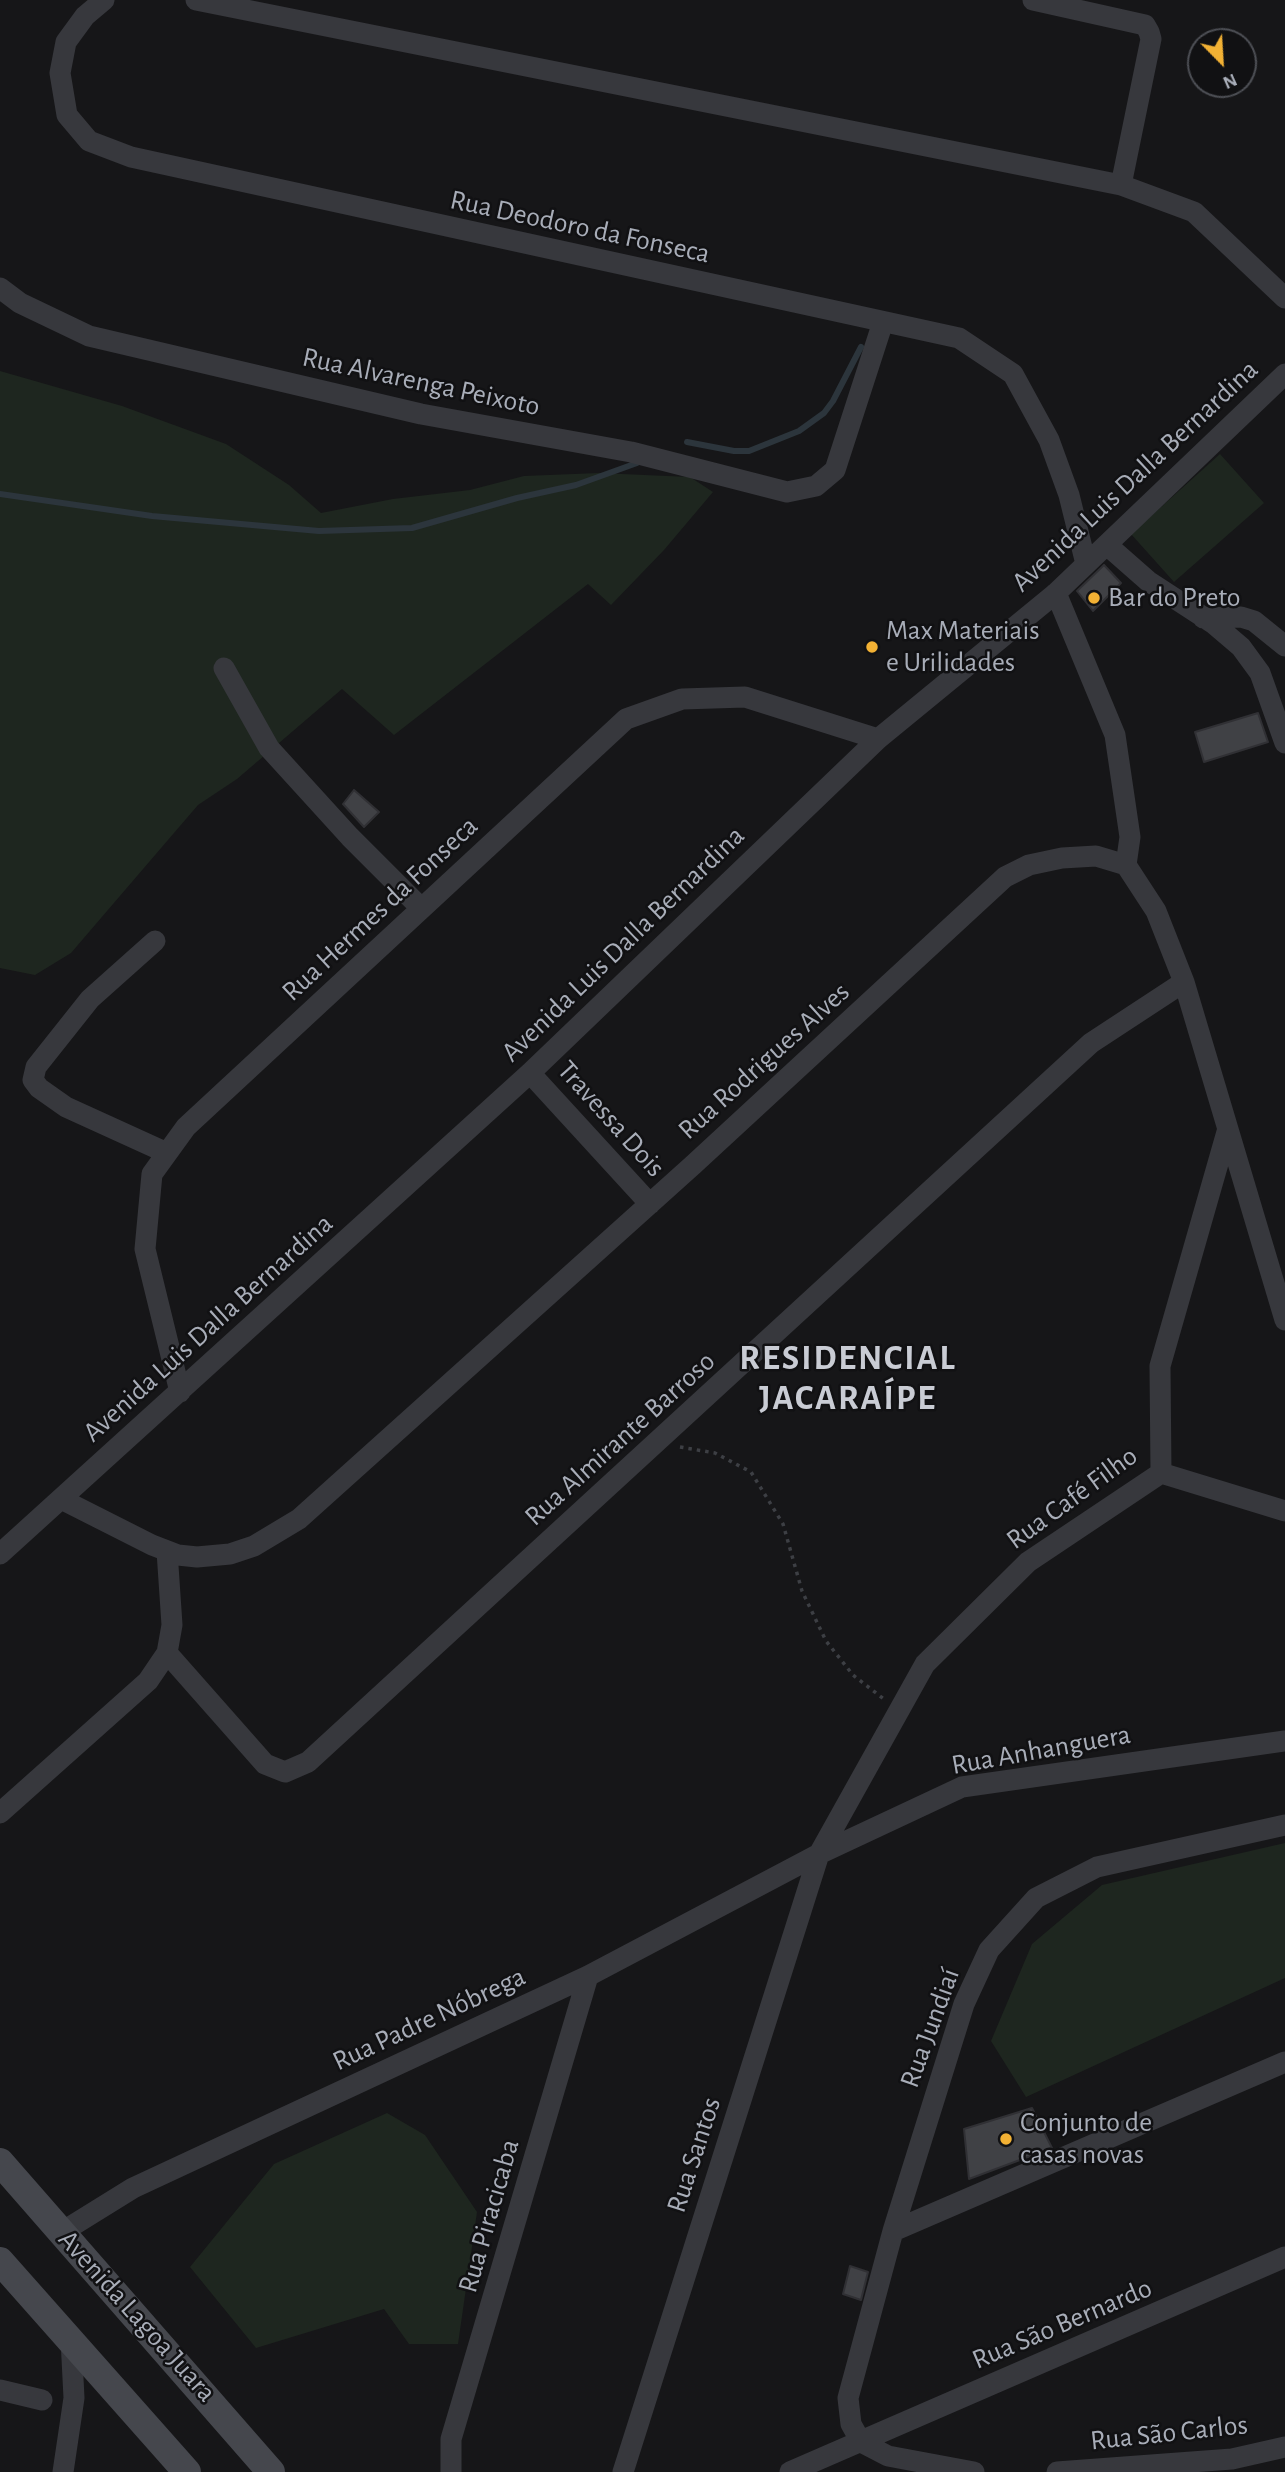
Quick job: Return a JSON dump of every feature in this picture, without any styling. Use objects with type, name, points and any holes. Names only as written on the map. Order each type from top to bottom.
[{"type":"main road","name":"Avenida Lagoa Juara","points":[[0,2162],[271,2472]]},
{"type":"main road","points":[[0,2261],[187,2472]]},
{"type":"street","name":"Rua Deodoro da Fonseca","points":[[104,0],[85,16],[66,42],[60,73],[67,116],[89,141],[131,157],[959,338],[1013,374],[1049,440],[1069,495],[1086,565]]},
{"type":"street","points":[[196,0],[218,2],[1121,185],[1194,212],[1285,298]]},
{"type":"street","points":[[1033,0],[1145,24],[1149,32],[1151,39],[1121,185]]},
{"type":"street","name":"Rua Alvarenga Peixoto","points":[[0,288],[20,303],[89,337],[421,414],[631,452],[788,492],[816,486],[835,470],[883,322]]},
{"type":"street","name":"Avenida Luis Dalla Bernardina","points":[[0,1554],[530,1073],[878,739],[1056,593],[1285,374]]},
{"type":"street","points":[[1107,545],[1148,581],[1241,647],[1260,673],[1285,743]]},
{"type":"street","points":[[1056,593],[1115,735],[1130,837],[1126,865],[1156,911],[1184,982],[1285,1320]]},
{"type":"street","points":[[1203,618],[1241,617],[1254,621],[1285,646]]},
{"type":"street","points":[[224,668],[268,748],[350,837],[421,908]]},
{"type":"street","name":"Rua Hermes da Fonseca","points":[[180,1392],[145,1249],[152,1174],[186,1127],[626,719],[682,699],[745,696],[878,739]]},
{"type":"street","name":"Rua Rodrigues Alves","points":[[61,1499],[167,1551],[197,1557],[230,1554],[254,1546],[299,1519],[650,1204],[1005,877],[1029,865],[1062,858],[1096,856],[1126,865]]},
{"type":"street","points":[[155,940],[90,999],[36,1067],[33,1080],[38,1088],[66,1107],[167,1153]]},
{"type":"street","name":"Rua Almirante Barroso","points":[[167,1653],[265,1764],[285,1772],[308,1762],[1091,1043],[1184,982]]},
{"type":"street","name":"Travessa Dois","points":[[530,1073],[650,1204]]},
{"type":"street","name":"Rua Café Filho","points":[[819,1854],[925,1664],[1028,1562],[1161,1473],[1160,1366],[1227,1132]]},
{"type":"street","points":[[1161,1473],[1285,1511]]},
{"type":"street","points":[[0,1813],[148,1681],[167,1653],[172,1625],[167,1551]]},
{"type":"street","name":"Rua Anhanguera","points":[[819,1854],[962,1787],[1285,1741]]},
{"type":"street","name":"Rua Jundiaí","points":[[861,2442],[851,2424],[848,2398],[893,2231],[964,2004],[989,1950],[1036,1898],[1097,1867],[1285,1825]]},
{"type":"street","name":"Rua Padre Nóbrega","points":[[62,2232],[133,2188],[588,1976],[819,1854]]},
{"type":"street","name":"Rua Santos","points":[[623,2472],[819,1854]]},
{"type":"street","name":"Rua Piracicaba","points":[[451,2472],[452,2439],[588,1976]]},
{"type":"street","points":[[893,2231],[1285,2062]]},
{"type":"street","name":"Rua São Bernardo","points":[[790,2472],[1285,2257]]},
{"type":"street","points":[[64,2466],[74,2398],[71,2338]]},
{"type":"street","points":[[0,2390],[42,2400]]},
{"type":"street","points":[[861,2442],[888,2456],[974,2472]]},
{"type":"street","name":"Rua São Carlos","points":[[1057,2472],[1232,2459],[1285,2446]]},
{"type":"path","points":[[657,1444],[715,1453],[751,1472],[783,1524],[802,1591],[826,1641],[853,1675],[898,1711]]},
{"type":"shaded area","points":[[0,371],[122,406],[226,444],[289,485],[321,513],[393,499],[470,490],[524,476],[599,473],[690,477],[713,492],[664,550],[611,605],[588,584],[394,735],[342,689],[237,779],[198,805],[71,953],[35,975],[0,968]]},
{"type":"shaded area","points":[[1220,454],[1264,503],[1174,582],[1131,534]]},
{"type":"shaded area","points":[[1285,1843],[1285,1978],[1026,2097],[991,2041],[1032,1944],[1102,1885]]},
{"type":"shaded area","points":[[387,2113],[425,2135],[477,2212],[458,2344],[409,2344],[384,2309],[256,2348],[190,2267],[274,2164]]},
{"type":"building","name":"Bar do Preto","points":[[1104,565],[1121,583],[1093,611],[1077,591]]},
{"type":"building","points":[[1258,713],[1268,742],[1204,762],[1195,732]]},
{"type":"building","points":[[354,790],[379,812],[364,827],[343,804]]},
{"type":"building","name":"Conjunto de casas novas","points":[[1032,2108],[1052,2148],[969,2179],[964,2129]]},
{"type":"building","points":[[850,2266],[868,2272],[861,2300],[843,2294]]},
{"type":"waterway","points":[[687,442],[734,451],[749,451],[799,431],[824,413],[833,401],[861,347]]},
{"type":"waterway","points":[[0,494],[152,516],[319,531],[412,528],[517,498],[576,485],[637,463]]},
{"type":"place","name":"Bar do Preto","points":[[1094,598]]},
{"type":"place","name":"Max Materiais e Urilidades","points":[[872,647]]},
{"type":"place","name":"Conjunto de casas novas","points":[[1006,2139]]},
{"type":"district","name":"RESIDENCIAL JACARAÍPE","points":[[848,1378]]}]
